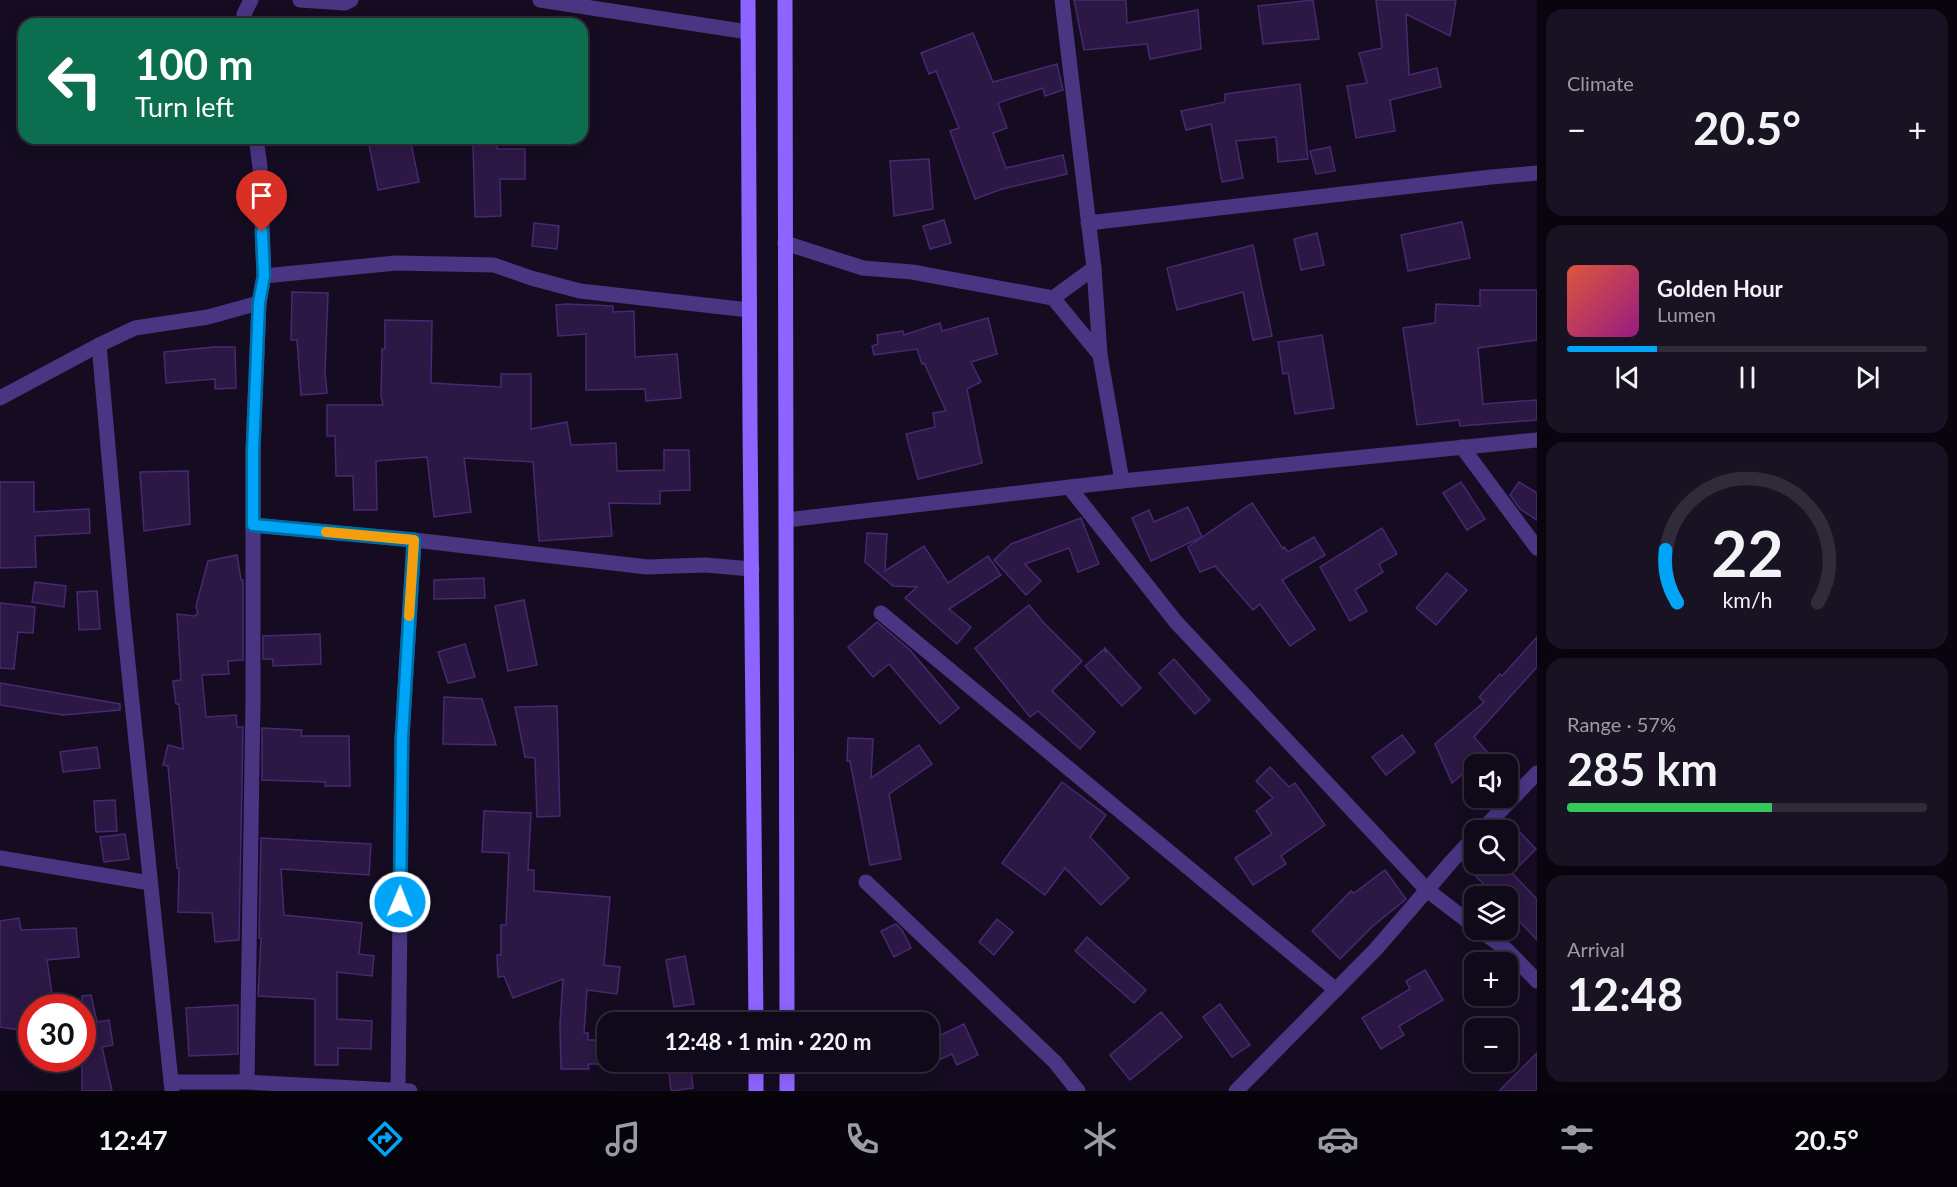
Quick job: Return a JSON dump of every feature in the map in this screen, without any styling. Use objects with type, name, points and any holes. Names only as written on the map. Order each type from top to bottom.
[{"type":"main road","points":[[748,0],[756,1012]]},
{"type":"main road","points":[[785,0],[787,1012]]},
{"type":"main road","points":[[756,1072],[756,1091]]},
{"type":"main road","points":[[787,1072],[787,1091]]},
{"type":"street","points":[[244,18],[251,0]]},
{"type":"street","points":[[300,0],[345,3],[351,0]]},
{"type":"street","points":[[540,0],[748,32]]},
{"type":"street","points":[[1062,0],[1094,268],[1100,355],[1122,481]]},
{"type":"street","points":[[247,1082],[253,701],[253,451],[259,303],[264,276],[260,167],[257,144]]},
{"type":"street","points":[[1088,223],[1537,173]]},
{"type":"street","points":[[785,243],[863,268],[912,272],[1053,298],[1100,355]]},
{"type":"street","points":[[264,276],[396,263],[494,265],[580,291],[750,310]]},
{"type":"street","points":[[1053,298],[1094,268]]},
{"type":"street","points":[[0,398],[135,328],[208,317],[259,303]]},
{"type":"street","points":[[99,345],[123,615],[172,1087],[247,1082],[404,1090],[402,738],[414,540]]},
{"type":"street","points":[[786,520],[1122,481],[1537,440]]},
{"type":"street","points":[[1462,447],[1537,548]]},
{"type":"street","points":[[1069,487],[1176,622],[1427,890],[1464,918]]},
{"type":"street","points":[[253,525],[414,540],[647,567],[705,565],[752,569]]},
{"type":"street","points":[[881,613],[1336,990]]},
{"type":"street","points":[[1492,820],[1537,773]]},
{"type":"street","points":[[1239,1090],[1376,949],[1464,848]]},
{"type":"street","points":[[0,858],[150,883]]},
{"type":"street","points":[[866,882],[1055,1062],[1078,1091]]},
{"type":"street","points":[[1494,940],[1507,950],[1537,981]]},
{"type":"building","points":[[1074,0],[1126,0],[1127,23],[1198,10],[1201,49],[1150,59],[1147,44],[1084,50]]},
{"type":"building","points":[[1313,0],[1319,39],[1263,44],[1258,6]]},
{"type":"building","points":[[1376,0],[1456,0],[1450,36],[1406,14],[1409,75],[1437,68],[1441,87],[1390,100],[1395,131],[1356,138],[1347,86],[1367,83],[1359,53],[1382,48]]},
{"type":"building","points":[[973,33],[993,82],[1057,64],[1063,90],[1045,96],[1043,88],[998,103],[1007,128],[993,133],[1006,168],[1063,155],[1067,174],[1002,189],[975,199],[950,131],[959,128],[936,71],[929,74],[921,53]]},
{"type":"building","points":[[1300,84],[1308,159],[1278,162],[1276,137],[1236,141],[1243,178],[1222,182],[1211,124],[1186,130],[1181,111],[1225,102],[1225,94]]},
{"type":"building","points":[[411,144],[419,182],[378,190],[369,145]]},
{"type":"building","points":[[473,145],[497,145],[497,149],[525,149],[525,179],[500,179],[501,216],[475,217]]},
{"type":"building","points":[[1330,147],[1335,171],[1316,174],[1310,151]]},
{"type":"building","points":[[929,159],[933,209],[894,216],[890,161]]},
{"type":"building","points":[[944,220],[951,243],[930,249],[923,226]]},
{"type":"building","points":[[1462,222],[1470,258],[1408,271],[1401,235]]},
{"type":"building","points":[[534,223],[559,226],[557,249],[532,246]]},
{"type":"building","points":[[1317,233],[1324,265],[1301,270],[1294,239]]},
{"type":"building","points":[[1253,245],[1272,336],[1253,340],[1243,292],[1177,310],[1167,268]]},
{"type":"building","points":[[1480,290],[1537,290],[1537,340],[1478,348],[1483,404],[1537,400],[1537,420],[1460,426],[1459,420],[1417,425],[1403,328],[1435,323],[1436,304],[1480,306]]},
{"type":"building","points":[[292,292],[328,293],[325,372],[327,393],[301,395],[297,340],[291,340]]},
{"type":"building","points":[[556,305],[613,306],[613,312],[634,311],[635,357],[677,354],[681,398],[646,401],[645,389],[586,390],[586,334],[558,336]]},
{"type":"building","points":[[988,318],[997,354],[971,362],[981,382],[967,389],[982,463],[918,479],[906,434],[935,427],[933,413],[946,411],[924,363],[922,364],[917,349],[874,355],[872,346],[878,344],[877,335],[903,331],[904,335],[940,323],[942,331]]},
{"type":"building","points":[[385,320],[432,321],[431,383],[501,387],[501,374],[531,374],[531,429],[567,422],[571,445],[616,443],[617,471],[664,470],[664,450],[689,450],[690,490],[660,491],[660,504],[609,503],[612,536],[539,541],[533,462],[464,458],[471,512],[434,517],[427,457],[376,461],[377,510],[354,510],[353,476],[336,476],[335,436],[327,436],[327,405],[383,405],[381,396],[382,349],[385,349]]},
{"type":"building","points":[[1322,335],[1334,408],[1295,414],[1288,373],[1283,374],[1278,342]]},
{"type":"building","points":[[235,347],[236,388],[215,389],[215,379],[166,383],[164,352]]},
{"type":"building","points":[[188,471],[190,524],[144,531],[140,472]]},
{"type":"building","points":[[0,482],[34,482],[34,512],[89,509],[90,533],[35,536],[36,567],[0,568]]},
{"type":"building","points":[[1461,482],[1485,519],[1467,530],[1443,493]]},
{"type":"building","points":[[1519,482],[1537,493],[1537,520],[1520,509],[1510,495]]},
{"type":"building","points":[[1252,503],[1283,549],[1284,547],[1288,552],[1314,537],[1325,555],[1282,580],[1315,629],[1290,646],[1260,604],[1253,610],[1215,566],[1200,572],[1188,547]]},
{"type":"building","points":[[1188,507],[1202,537],[1151,561],[1132,518],[1149,510],[1154,522]]},
{"type":"building","points":[[1081,518],[1099,564],[1078,572],[1069,548],[1025,564],[1041,581],[1026,595],[994,560],[1011,544]]},
{"type":"building","points":[[1382,528],[1397,554],[1379,564],[1383,572],[1355,590],[1367,611],[1350,621],[1320,567]]},
{"type":"building","points":[[867,533],[887,534],[885,571],[924,546],[948,583],[988,556],[1001,575],[949,609],[971,627],[957,644],[905,598],[917,587],[893,586],[865,562]]},
{"type":"building","points":[[237,555],[241,580],[243,580],[243,660],[228,661],[229,674],[202,675],[206,717],[236,715],[237,727],[243,727],[239,940],[215,942],[212,913],[178,912],[179,868],[177,868],[168,766],[163,765],[168,745],[183,749],[179,704],[176,704],[173,681],[181,680],[177,614],[194,616],[198,614],[196,606],[208,561]]},
{"type":"building","points":[[1447,573],[1467,590],[1436,625],[1416,608]]},
{"type":"building","points":[[484,578],[485,598],[434,599],[434,580]]},
{"type":"building","points":[[35,582],[66,586],[64,607],[32,602]]},
{"type":"building","points":[[97,591],[100,629],[79,630],[77,592]]},
{"type":"building","points":[[524,600],[537,665],[508,671],[495,606]]},
{"type":"building","points":[[0,603],[35,607],[33,633],[18,632],[14,669],[0,668]]},
{"type":"building","points":[[1029,605],[1082,661],[1052,691],[1095,732],[1080,749],[1038,711],[1030,717],[975,648]]},
{"type":"building","points":[[877,622],[910,650],[959,708],[940,724],[889,664],[873,677],[848,647]]},
{"type":"building","points":[[320,634],[321,664],[273,666],[273,659],[263,659],[263,636]]},
{"type":"building","points":[[1537,637],[1537,667],[1474,737],[1488,753],[1464,754],[1464,773],[1452,783],[1435,744],[1484,702],[1479,697],[1500,674],[1502,676]]},
{"type":"building","points":[[465,644],[475,677],[448,683],[438,652]]},
{"type":"building","points":[[1104,647],[1141,688],[1122,706],[1085,666],[1103,650],[1106,652]]},
{"type":"building","points":[[1174,659],[1210,700],[1195,714],[1159,673]]},
{"type":"building","points":[[0,683],[120,704],[120,710],[63,715],[0,705]]},
{"type":"building","points":[[444,697],[482,699],[496,745],[443,744]]},
{"type":"building","points":[[557,706],[560,816],[537,817],[535,758],[525,757],[515,707]]},
{"type":"building","points":[[262,728],[302,730],[301,736],[349,736],[350,786],[325,786],[325,782],[262,780]]},
{"type":"building","points":[[1402,735],[1415,752],[1386,775],[1372,757]]},
{"type":"building","points":[[848,738],[873,739],[871,778],[919,745],[932,764],[889,794],[901,859],[870,865],[850,761],[847,761]]},
{"type":"building","points":[[97,747],[100,768],[63,772],[60,752]]},
{"type":"building","points":[[1270,767],[1289,787],[1295,783],[1325,825],[1281,856],[1286,864],[1253,885],[1235,858],[1272,834],[1256,811],[1273,798],[1256,781]]},
{"type":"building","points":[[1062,782],[1106,815],[1090,837],[1129,878],[1101,905],[1065,868],[1045,895],[1002,863]]},
{"type":"building","points":[[115,800],[117,831],[96,832],[94,801]]},
{"type":"building","points":[[484,811],[531,813],[528,870],[534,870],[534,891],[610,897],[604,965],[620,967],[617,994],[587,990],[584,1033],[588,1033],[588,1040],[597,1040],[597,1064],[588,1064],[589,1069],[561,1069],[560,1024],[563,979],[513,998],[504,976],[498,977],[497,955],[501,955],[501,925],[506,925],[509,853],[482,852]]},
{"type":"building","points":[[1518,830],[1536,849],[1518,867]]},
{"type":"building","points":[[125,834],[129,859],[104,862],[100,837]]},
{"type":"building","points":[[261,838],[371,844],[369,875],[281,869],[284,915],[362,923],[359,954],[374,956],[372,976],[337,972],[337,1019],[372,1021],[371,1049],[338,1048],[338,1065],[315,1065],[315,999],[258,996],[261,938],[259,938]]},
{"type":"building","points":[[1385,870],[1406,899],[1373,926],[1340,959],[1312,931],[1351,891],[1354,893]]},
{"type":"building","points":[[1474,874],[1513,874],[1537,899],[1537,940],[1518,920],[1518,886],[1485,886]]},
{"type":"building","points":[[19,918],[21,930],[76,928],[79,957],[47,960],[52,994],[18,994],[18,1030],[0,1027],[0,921]]},
{"type":"building","points":[[997,919],[1013,932],[994,955],[979,942]]},
{"type":"building","points":[[896,924],[902,930],[911,948],[894,957],[881,931]]},
{"type":"building","points":[[1087,937],[1146,990],[1134,1003],[1075,951]]},
{"type":"building","points":[[685,956],[694,1004],[674,1007],[666,960]]},
{"type":"building","points":[[1425,970],[1443,1000],[1399,1026],[1404,1035],[1381,1049],[1362,1018],[1410,989],[1406,981]]},
{"type":"building","points":[[1220,1004],[1250,1045],[1232,1057],[1203,1017]]},
{"type":"building","points":[[238,1005],[238,1054],[189,1056],[186,1008]]},
{"type":"building","points":[[1161,1012],[1182,1037],[1130,1080],[1110,1055]]},
{"type":"building","points":[[96,1018],[97,1022],[109,1020],[113,1045],[102,1047],[112,1091],[82,1091],[82,1072],[96,1072]]},
{"type":"building","points":[[964,1024],[978,1055],[957,1065],[952,1054],[939,1060],[939,1036]]},
{"type":"building","points":[[1537,1053],[1537,1091],[1499,1091]]},
{"type":"building","points":[[669,1072],[691,1072],[693,1088],[671,1091]]},
{"type":"slow traffic","points":[[326,532],[414,540],[409,616]]},
{"type":"route","points":[[262,232],[264,276],[259,303],[253,451],[253,525],[414,540],[402,738],[400,902]]}]
